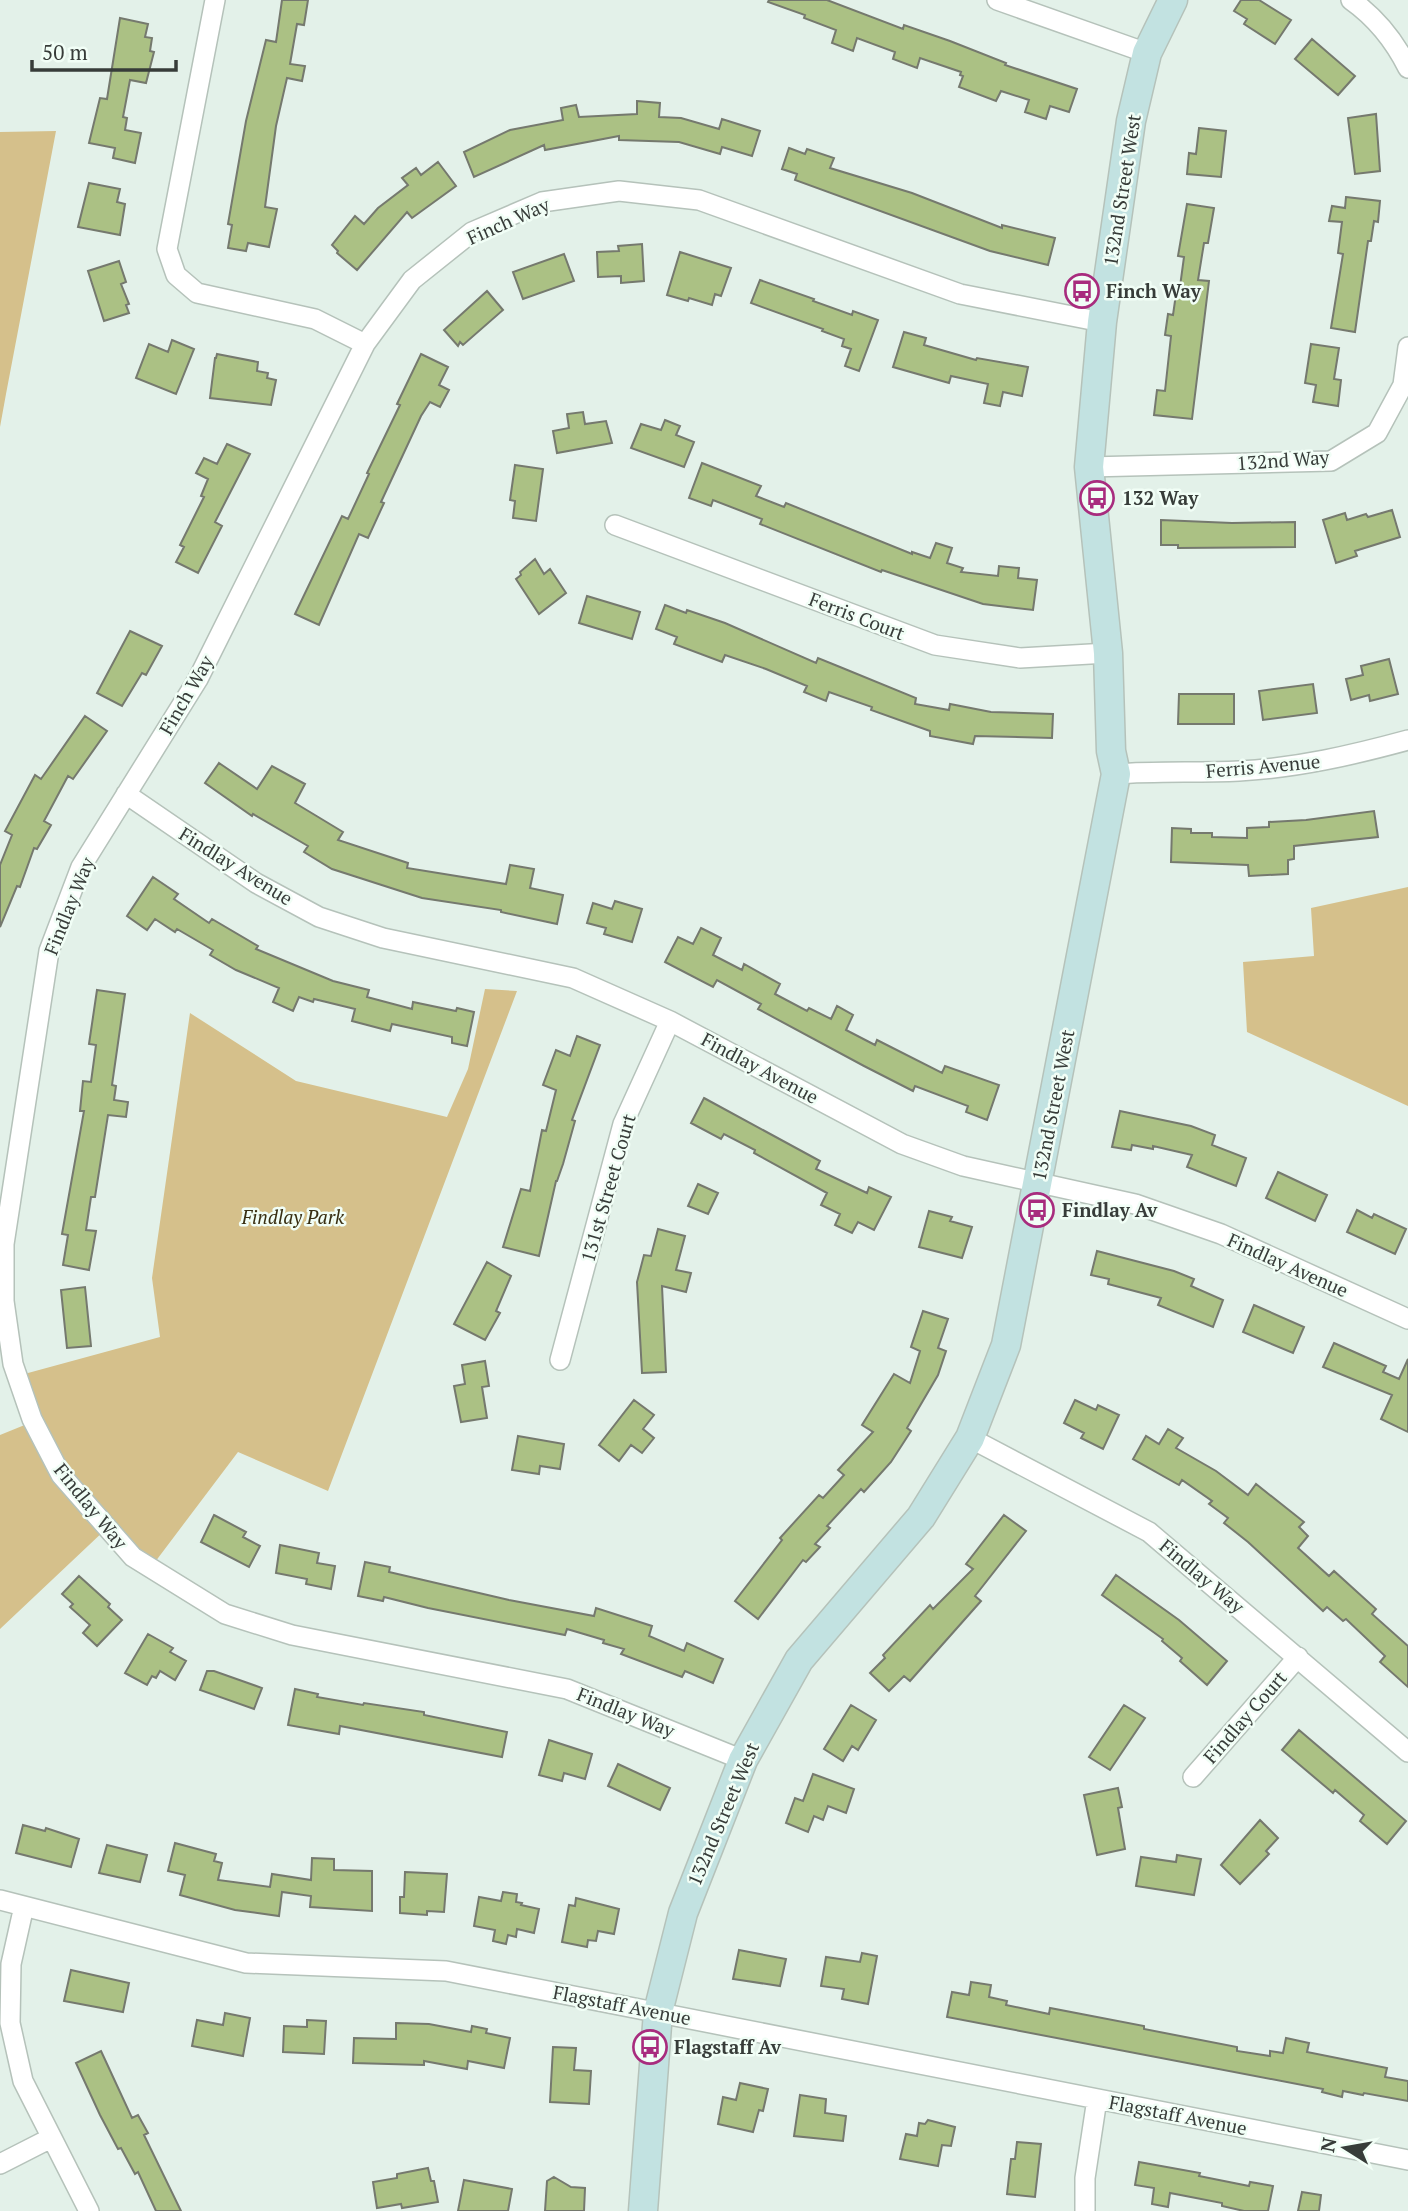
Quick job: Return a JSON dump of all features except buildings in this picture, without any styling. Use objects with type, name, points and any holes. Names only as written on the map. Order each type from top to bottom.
[{"type":"street","points":[[215,0],[167,249],[176,275],[197,293],[315,319],[365,344]]},
{"type":"street","points":[[998,0],[1146,53]]},
{"type":"street","name":"132nd Street West","points":[[643,2211],[658,2012],[683,1913],[743,1760],[799,1660],[921,1517],[970,1438],[1006,1345],[1116,774],[1111,751],[1108,653],[1089,467],[1102,322],[1131,121],[1146,53],[1173,0]]},
{"type":"street","points":[[1351,0],[1363,9],[1397,47],[1408,68]]},
{"type":"street","name":"Finch Way","points":[[126,794],[198,679],[365,344],[412,280],[471,232],[542,202],[619,191],[699,200],[960,294],[1102,322]]},
{"type":"street","name":"132nd Way","points":[[1089,467],[1331,461],[1377,433],[1403,385],[1408,347]]},
{"type":"street","name":"Ferris Court","points":[[615,525],[934,645],[1020,658],[1108,653]]},
{"type":"street","name":"Ferris Avenue","points":[[1116,774],[1241,771],[1335,759],[1408,740]]},
{"type":"street","name":"Findlay Avenue","points":[[126,794],[256,883],[319,917],[383,938],[573,978],[670,1021],[902,1144],[962,1166],[1135,1204],[1221,1234],[1408,1319]]},
{"type":"street","name":"Findlay Way","points":[[126,794],[81,867],[49,951],[4,1244],[4,1301],[13,1364],[33,1419],[61,1475],[134,1557],[225,1614],[292,1635],[567,1689],[743,1760]]},
{"type":"street","name":"131st Street Court","points":[[560,1360],[623,1124],[670,1021]]},
{"type":"street","name":"Findlay Way","points":[[970,1438],[1149,1532],[1408,1752]]},
{"type":"street","name":"Findlay Court","points":[[1193,1777],[1298,1657]]},
{"type":"street","name":"Flagstaff Avenue","points":[[0,1900],[246,1963],[446,1971],[1408,2160]]},
{"type":"street","points":[[24,1906],[11,1964],[10,2023],[23,2081],[89,2211]]},
{"type":"street","points":[[1085,2211],[1085,2178],[1097,2099]]},
{"type":"street","points":[[0,2164],[51,2138]]},
{"type":"green space","points":[[56,131],[6,394],[0,427],[0,132]]},
{"type":"green space","points":[[1408,887],[1408,1106],[1247,1032],[1243,962],[1314,956],[1311,908]]},
{"type":"green space","name":"Findlay Park","points":[[485,989],[517,991],[328,1491],[238,1452],[149,1570],[106,1529],[0,1629],[0,1435],[32,1422],[17,1376],[160,1337],[152,1278],[190,1013],[296,1081],[447,1117],[468,1069]]},
{"type":"place","name":"Finch Way","points":[[1082,291]]},
{"type":"place","name":"132 Way","points":[[1097,498]]},
{"type":"place","name":"Findlay Av","points":[[1037,1210]]},
{"type":"place","name":"Flagstaff Av","points":[[650,2047]]}]
